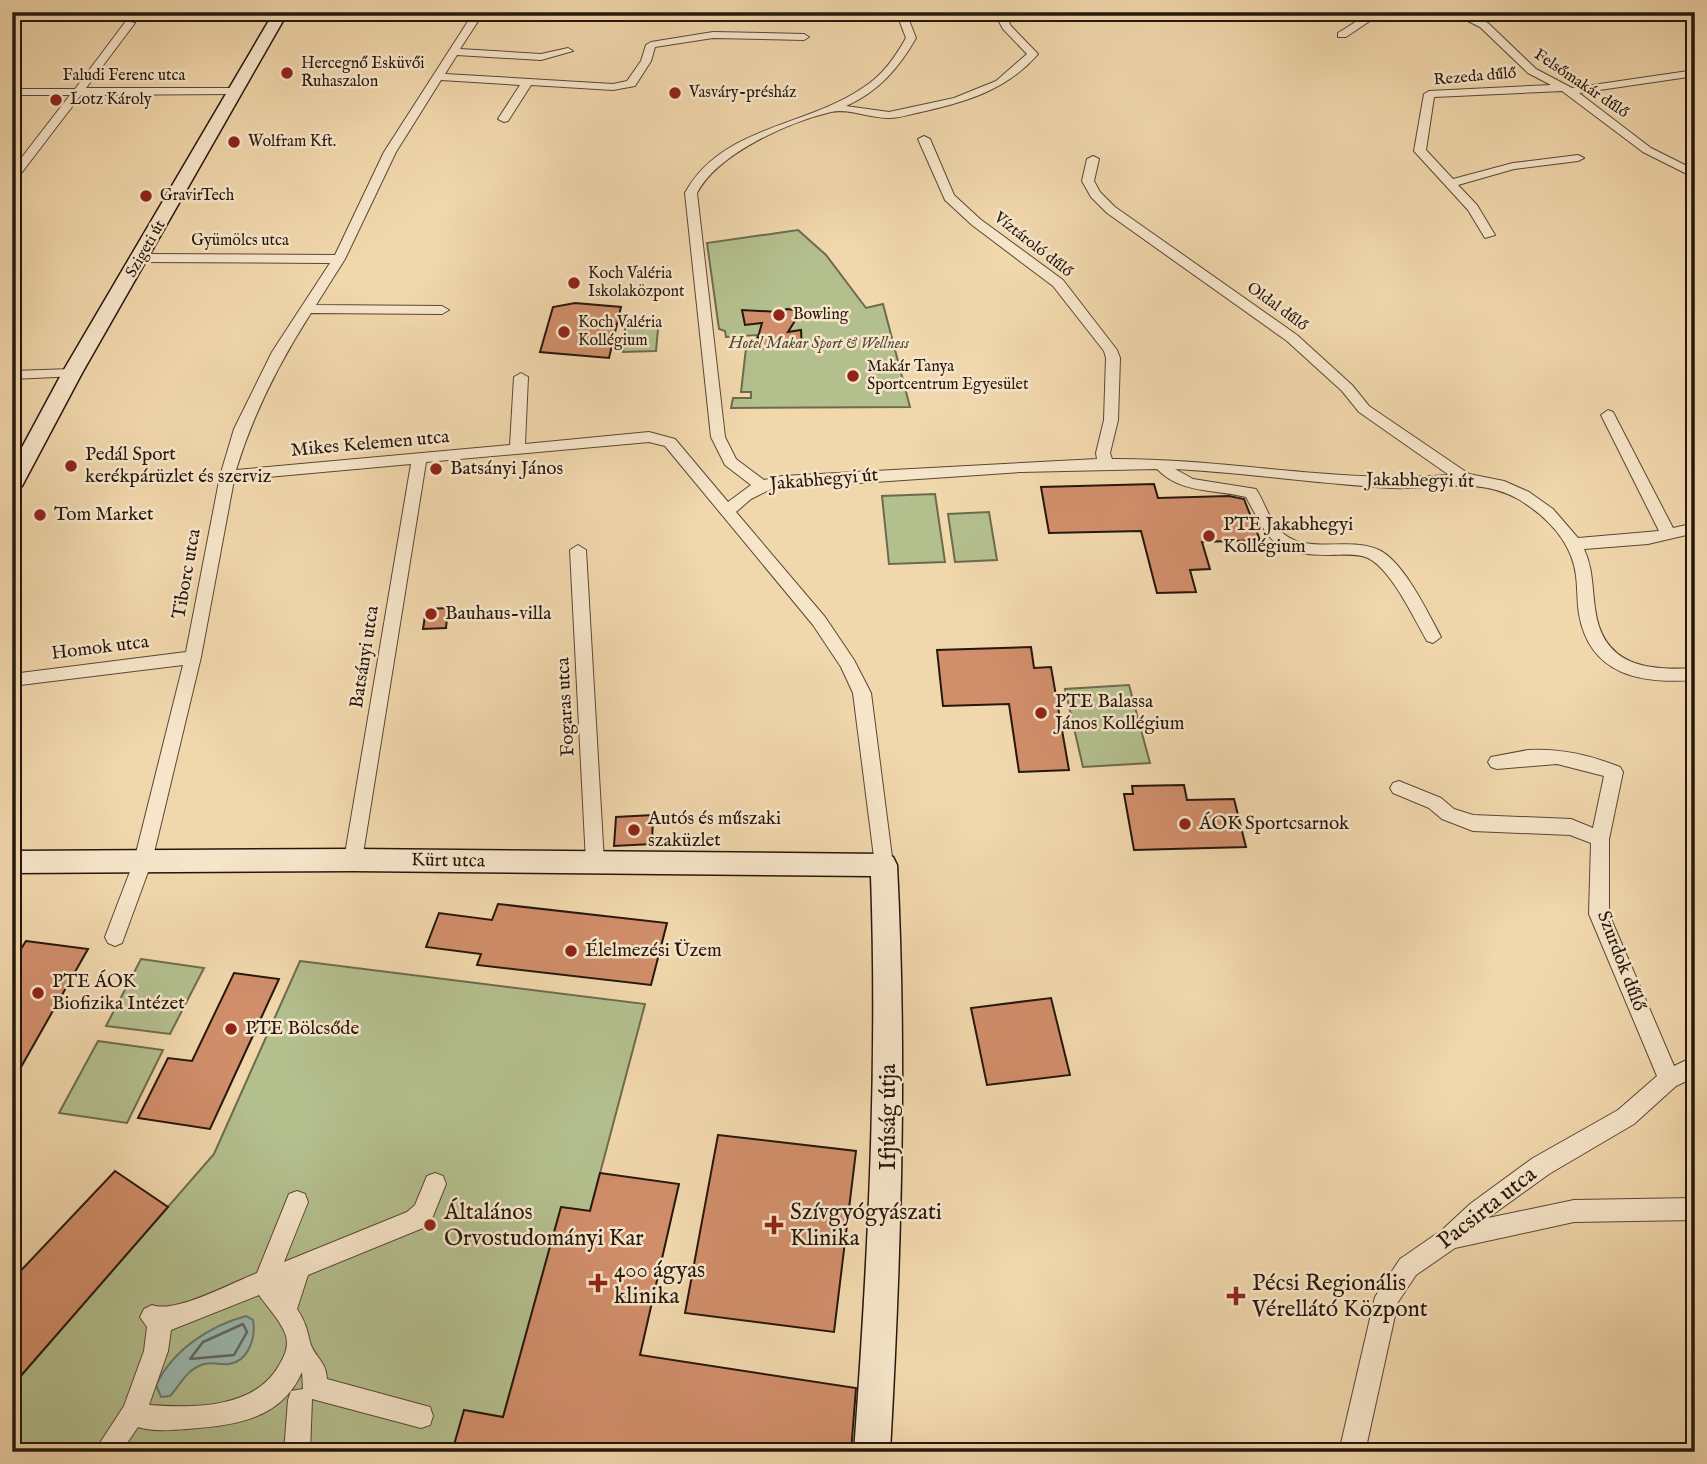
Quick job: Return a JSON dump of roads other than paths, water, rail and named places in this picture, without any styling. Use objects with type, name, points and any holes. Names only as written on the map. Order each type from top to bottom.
[{"type":"street","name":"Szigeti út","points":[[12,486],[72,373],[281,12]]},
{"type":"street","name":"Tiborc utca","points":[[116,937],[143,861],[193,657],[227,476],[241,429],[279,352],[339,259],[390,152],[479,12]]},
{"type":"street","points":[[760,485],[730,462],[719,438],[691,193],[699,178],[748,140],[868,93],[882,80],[911,38],[901,12]]},
{"type":"street","points":[[833,108],[901,114],[957,101],[1000,83],[1032,54],[1007,27],[999,12]]},
{"type":"street","points":[[1342,35],[1378,12]]},
{"type":"street","name":"Felsőmakár dűlő","points":[[1455,12],[1484,25],[1532,71],[1567,90],[1647,150],[1695,175]]},
{"type":"street","points":[[1678,12],[1695,25]]},
{"type":"street","points":[[12,178],[130,23]]},
{"type":"street","points":[[438,76],[613,87],[631,84],[646,61],[650,45],[713,35],[804,37]]},
{"type":"street","points":[[454,52],[541,57],[568,51]]},
{"type":"street","points":[[1567,90],[1695,73]]},
{"type":"street","points":[[504,119],[527,83]]},
{"type":"street","name":"Rezeda dűlő","points":[[1489,235],[1473,208],[1420,151],[1429,94],[1567,90]]},
{"type":"street","name":"Faludi Ferenc utca","points":[[12,92],[235,91]]},
{"type":"street","name":"Víztároló dűlő","points":[[924,139],[949,197],[976,222],[1058,283],[1110,351],[1111,420],[1103,453],[1106,465]]},
{"type":"street","points":[[1449,184],[1513,166],[1578,158]]},
{"type":"street","name":"Oldal dűlő","points":[[1093,159],[1088,181],[1095,194],[1111,211],[1292,338],[1347,388],[1364,409],[1463,477]]},
{"type":"street","name":"Gyümölcs utca","points":[[141,258],[339,259]]},
{"type":"street","points":[[307,309],[442,310]]},
{"type":"street","points":[[12,375],[72,373]]},
{"type":"street","points":[[517,450],[521,377]]},
{"type":"street","points":[[1608,415],[1668,534]]},
{"type":"street","name":"Mikes Kelemen utca","points":[[227,476],[419,460],[649,436],[670,442],[728,512]]},
{"type":"street","name":"Batsányi utca","points":[[353,860],[419,460]]},
{"type":"street","points":[[1161,464],[1169,476],[1182,482],[1251,493],[1270,531],[1282,541],[1302,547],[1374,554],[1388,567],[1433,637]]},
{"type":"street","name":"Jakabhegyi út","points":[[728,512],[744,494],[760,485],[782,481],[1106,465],[1161,464],[1401,483],[1463,477],[1500,485],[1524,496],[1552,518],[1574,544],[1584,576],[1590,626],[1604,649],[1619,663],[1644,676],[1695,674]]},
{"type":"street","points":[[728,512],[818,621],[856,678],[862,693],[884,865]]},
{"type":"street","points":[[1574,544],[1668,534],[1695,528]]},
{"type":"street","name":"Fogaras utca","points":[[578,550],[595,862]]},
{"type":"street","name":"Homok utca","points":[[12,680],[193,657]]},
{"type":"street","name":"Szurdok dűlő","points":[[1497,762],[1535,754],[1586,760],[1614,772],[1600,838],[1599,914],[1669,1079]]},
{"type":"street","points":[[1399,788],[1435,803],[1448,814],[1474,823],[1514,827],[1571,827],[1600,838]]},
{"type":"street","name":"Kürt utca","points":[[12,862],[353,860],[884,865]]},
{"type":"street","name":"Ifjúság útja","points":[[872,1452],[888,1202],[888,947],[884,865]]},
{"type":"street","name":"Pacsirta utca","points":[[1357,1450],[1387,1297],[1408,1267],[1450,1238],[1478,1212],[1541,1166],[1626,1117],[1669,1079],[1695,1066]]},
{"type":"street","points":[[421,1416],[299,1391],[269,1398],[243,1412],[165,1419],[142,1416],[135,1404],[156,1351],[156,1318],[179,1316],[420,1218],[435,1184]]},
{"type":"street","points":[[264,1283],[296,1202]]},
{"type":"street","points":[[1450,1238],[1574,1211],[1695,1209]]},
{"type":"street","points":[[284,1312],[289,1289],[298,1269]]},
{"type":"street","points":[[264,1283],[297,1329],[297,1452]]},
{"type":"street","points":[[299,1349],[314,1368],[299,1391]]},
{"type":"street","points":[[106,1452],[130,1416],[138,1412]]},
{"type":"water","points":[[246,1316],[253,1320],[253,1334],[250,1347],[242,1358],[229,1364],[201,1365],[187,1375],[170,1396],[161,1397],[156,1385],[163,1372],[182,1350],[219,1326]]},
{"type":"place","name":"Hercegnő Esküvői Ruhaszalon","points":[[287,73]]},
{"type":"place","name":"Vasváry-présház","points":[[675,93]]},
{"type":"place","name":"Lotz Károly","points":[[56,100]]},
{"type":"place","name":"Wolfram Kft.","points":[[234,142]]},
{"type":"place","name":"GravirTech","points":[[146,196]]},
{"type":"place","name":"Koch Valéria Iskolaközpont","points":[[574,283]]},
{"type":"place","name":"Bowling","points":[[779,315]]},
{"type":"place","name":"Koch Valéria Kollégium","points":[[564,332]]},
{"type":"place","name":"Makár Tanya Sportcentrum Egyesület","points":[[853,376]]},
{"type":"place","name":"Pedál Sport kerékpárüzlet és szerviz","points":[[71,466]]},
{"type":"place","name":"Batsányi János","points":[[436,469]]},
{"type":"place","name":"Tom Market","points":[[40,515]]},
{"type":"place","name":"PTE Jakabhegyi Kollégium","points":[[1209,536]]},
{"type":"place","name":"Bauhaus-villa","points":[[431,614]]},
{"type":"place","name":"PTE Balassa János Kollégium","points":[[1041,713]]},
{"type":"place","name":"ÁOK Sportcsarnok","points":[[1185,824]]},
{"type":"place","name":"Autós és műszaki szaküzlet","points":[[634,830]]},
{"type":"place","name":"Élelmezési Üzem","points":[[571,951]]},
{"type":"place","name":"PTE ÁOK Biofizika Intézet","points":[[38,993]]},
{"type":"place","name":"PTE Bölcsőde","points":[[231,1029]]},
{"type":"place","name":"Általános Orvostudományi Kar","points":[[430,1225]]},
{"type":"place","name":"Szívgyógyászati Klinika","points":[[774,1225]]},
{"type":"place","name":"400 ágyas klinika","points":[[598,1283]]},
{"type":"place","name":"Pécsi Regionális Vérellátó Központ","points":[[1236,1296]]},
{"type":"park label","name":"Hotel Makar Sport & Wellness","points":[[819,344]]}]
